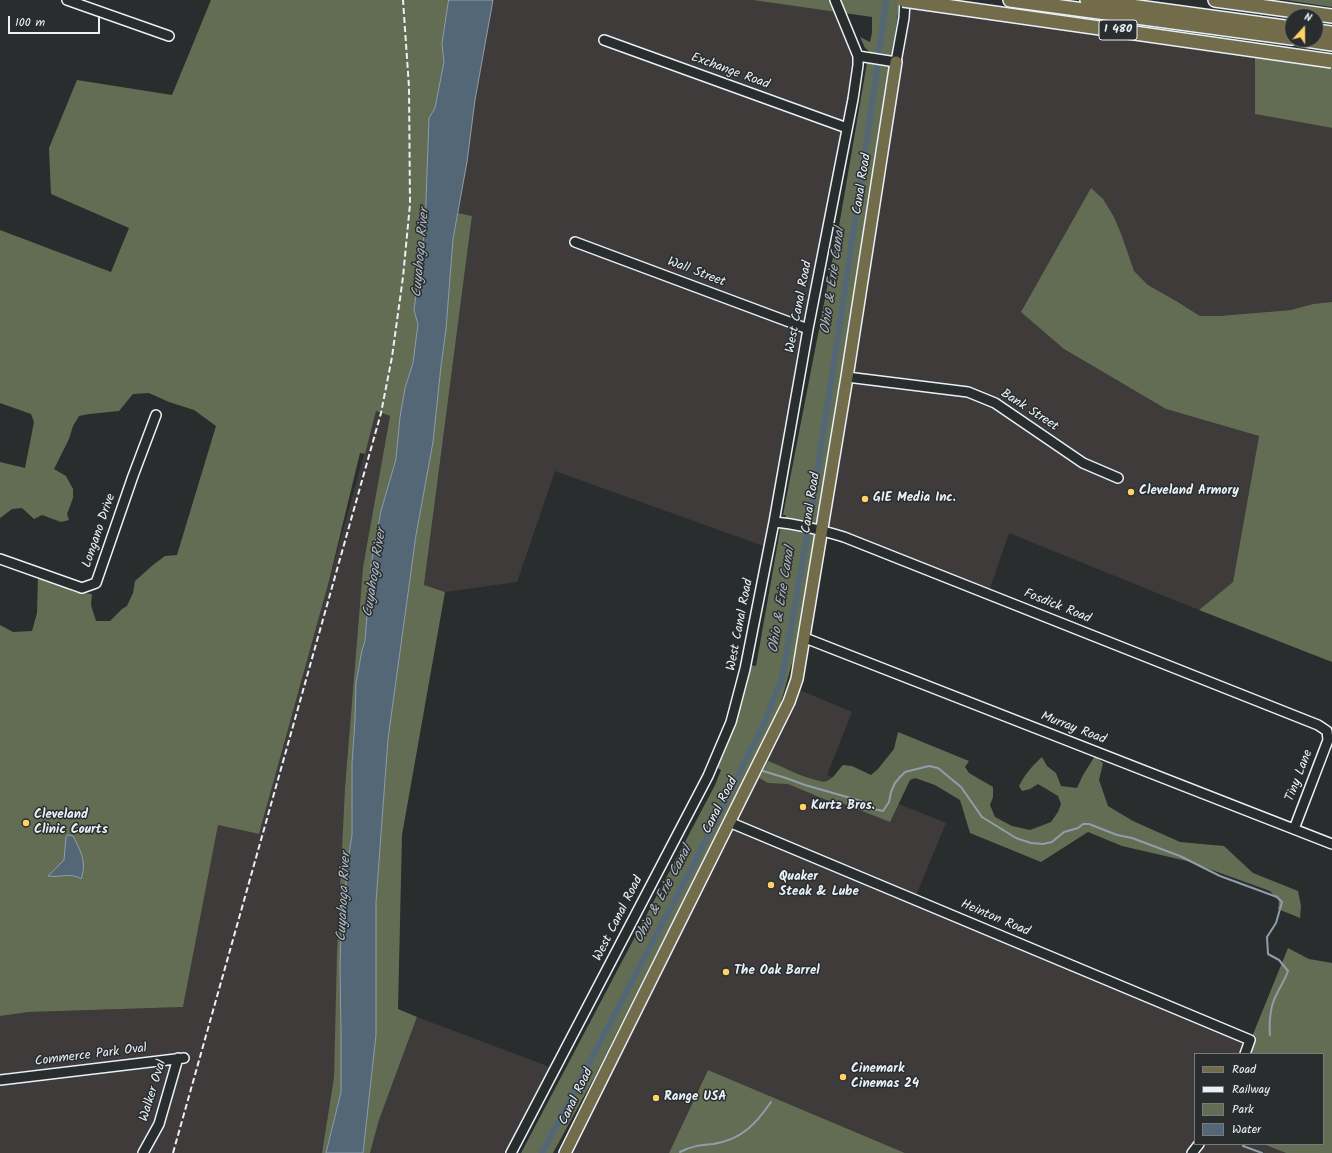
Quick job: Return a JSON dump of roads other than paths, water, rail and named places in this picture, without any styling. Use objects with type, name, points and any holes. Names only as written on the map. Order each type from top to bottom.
[{"type":"highway","name":"I 480","points":[[904,0],[1332,61]]},
{"type":"highway","points":[[1010,0],[1284,37]]},
{"type":"highway","points":[[1087,0],[1284,27]]},
{"type":"highway","points":[[1215,0],[1332,16]]},
{"type":"main road","name":"Canal Road","points":[[564,1153],[789,702],[797,679],[805,638],[817,529],[848,377],[896,62]]},
{"type":"street","points":[[67,0],[169,36]]},
{"type":"street","name":"West Canal Road","points":[[511,1153],[699,794],[731,722],[743,679],[774,522],[808,329],[857,72],[858,56],[835,0]]},
{"type":"street","name":"Canal Road","points":[[896,62],[904,18],[904,0]]},
{"type":"street","name":"Exchange Road","points":[[604,40],[847,128]]},
{"type":"street","points":[[858,56],[896,62]]},
{"type":"street","name":"Wall Street","points":[[575,242],[808,329]]},
{"type":"street","name":"Bank Street","points":[[848,377],[968,392],[995,403],[1083,463],[1118,478]]},
{"type":"street","name":"Longano Drive","points":[[0,559],[82,588],[96,583],[156,415]]},
{"type":"street","name":"Fosdick Road","points":[[774,522],[795,524],[844,537],[1318,725],[1327,731]]},
{"type":"street","name":"Murray Road","points":[[805,638],[1332,844]]},
{"type":"street","name":"Tiny Lane","points":[[1294,829],[1328,740],[1327,731]]},
{"type":"street","name":"Heinton Road","points":[[729,822],[1250,1040],[1245,1053]]},
{"type":"street","name":"Commerce Park Oval","points":[[0,1080],[181,1058]]},
{"type":"street","name":"Walker Oval","points":[[143,1153],[159,1124],[181,1058]]},
{"type":"street","points":[[1192,1153],[1198,1145]]},
{"type":"water","name":"Cuyahoga River","points":[[449,0],[493,0],[475,100],[467,162],[453,239],[446,329],[433,442],[416,535],[388,739],[376,902],[376,1035],[363,1153],[326,1153],[341,1092],[341,934],[347,867],[352,835],[352,764],[356,683],[365,641],[371,565],[381,511],[396,459],[400,417],[405,388],[413,363],[418,324],[414,310],[425,228],[429,118],[435,108],[444,62],[442,44]]},
{"type":"water","points":[[68,835],[73,836],[82,857],[83,873],[81,879],[74,876],[48,876],[64,860],[66,838]]},
{"type":"waterway","name":"Ohio & Erie Canal","points":[[542,1153],[695,861],[765,721],[782,678],[810,519],[886,0]]},
{"type":"waterway","points":[[763,771],[861,801],[874,809],[883,811],[889,802],[895,783],[905,772],[929,766],[938,768],[961,787],[982,817],[1016,838],[1031,843],[1043,844],[1052,842],[1064,832],[1078,828],[1083,824],[1089,824],[1180,856],[1220,876],[1277,897],[1282,902],[1276,923],[1267,937],[1268,954],[1279,960],[1288,971],[1273,1004],[1270,1018],[1270,1035]]},
{"type":"waterway","points":[[680,1152],[696,1146],[723,1142],[740,1135],[760,1117],[771,1102]]},
{"type":"waterway","points":[[1244,1145],[1262,1153]]},
{"type":"railway","points":[[173,1153],[381,413],[392,357],[403,277],[410,204],[409,87],[403,0]]},
{"type":"place","name":"Cleveland Armory","points":[[1131,492]]},
{"type":"place","name":"GIE Media Inc.","points":[[865,499]]},
{"type":"place","name":"Kurtz Bros.","points":[[803,807]]},
{"type":"place","name":"Cleveland Clinic Courts","points":[[26,823]]},
{"type":"place","name":"Quaker Steak & Lube","points":[[771,885]]},
{"type":"place","name":"The Oak Barrel","points":[[726,972]]},
{"type":"place","name":"Cinemark Cinemas 24","points":[[843,1077]]},
{"type":"place","name":"Range USA","points":[[656,1098]]}]
